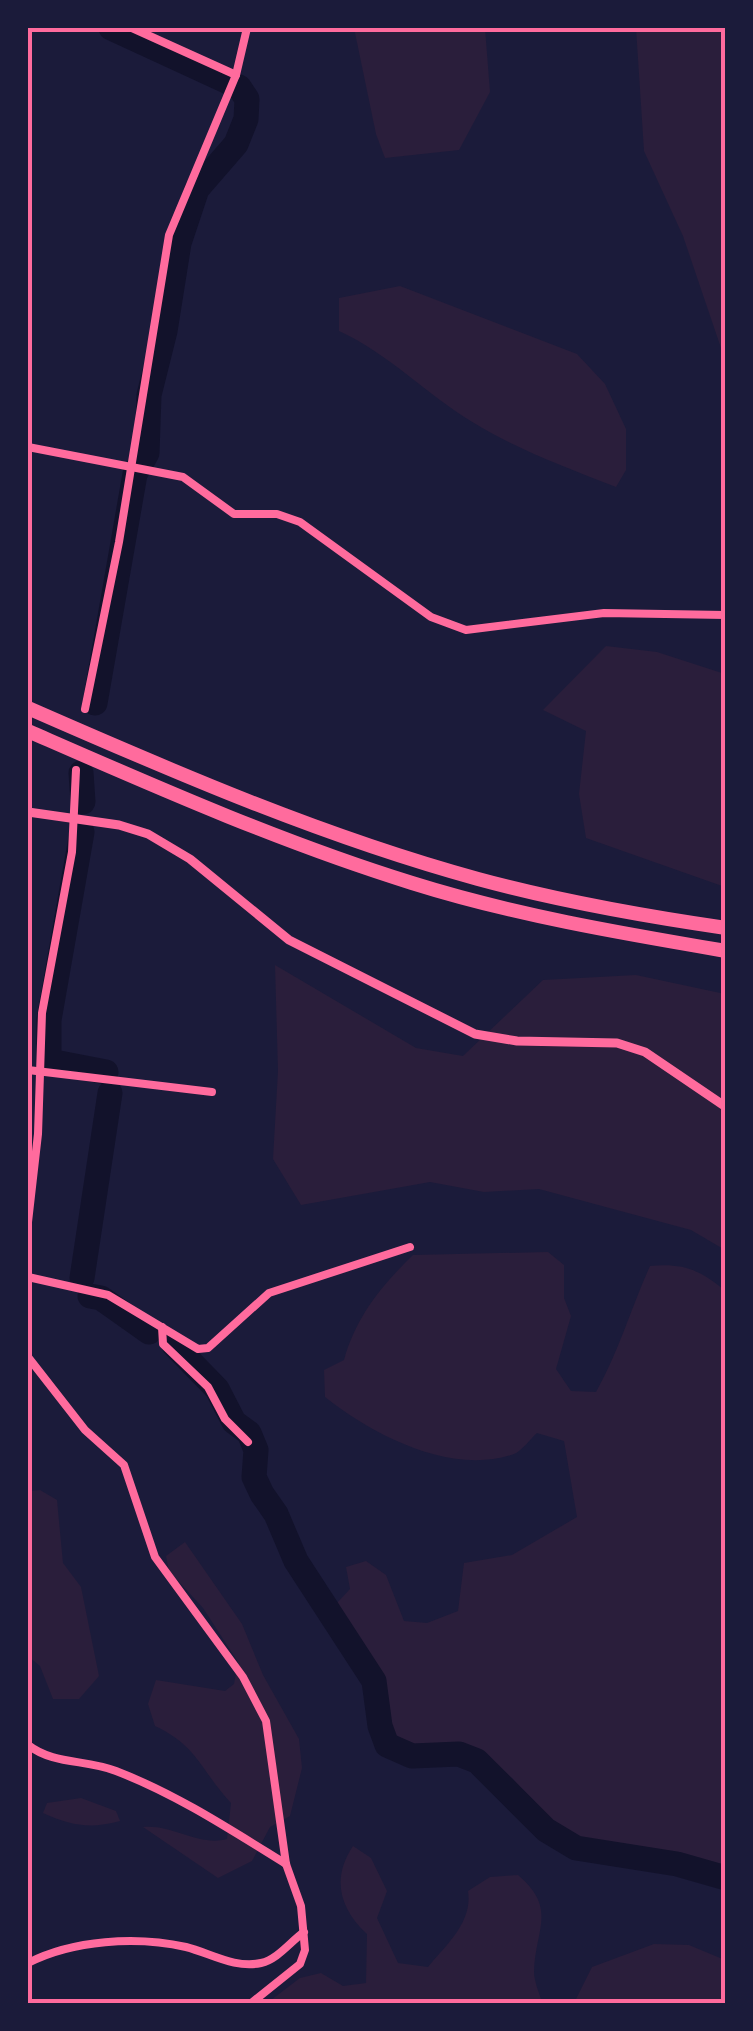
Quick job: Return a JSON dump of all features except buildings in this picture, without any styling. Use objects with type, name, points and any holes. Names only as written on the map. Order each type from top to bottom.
[{"type":"highway","points":[[28,708],[276,811],[419,862],[533,892],[726,928]]},
{"type":"highway","points":[[28,731],[200,805],[412,884],[582,926],[726,951]]},
{"type":"street","points":[[132,28],[234,80]]},
{"type":"street","points":[[85,709],[169,235],[234,80],[247,28]]},
{"type":"street","points":[[28,448],[183,476],[234,514],[278,514],[300,522],[450,626],[488,630],[604,613],[726,615]]},
{"type":"street","points":[[28,1222],[34,1184],[42,1013],[74,817],[76,770]]},
{"type":"street","points":[[28,812],[74,817],[148,834],[190,859],[289,940],[474,1034],[518,1040],[617,1043],[644,1052],[726,1108]]},
{"type":"street","points":[[28,1070],[212,1092]]},
{"type":"street","points":[[28,1277],[108,1295],[198,1349],[208,1348],[269,1293],[410,1248]]},
{"type":"street","points":[[162,1328],[163,1344],[208,1387],[225,1418],[248,1442]]},
{"type":"street","points":[[28,1357],[85,1430],[124,1464],[137,1492],[147,1537],[170,1582],[243,1676],[266,1722],[286,1864],[298,1892],[304,1932],[300,1964],[250,2004]]},
{"type":"street","points":[[28,1745],[50,1759],[84,1761],[167,1793],[286,1864]]},
{"type":"street","points":[[28,1963],[60,1950],[144,1942],[187,1947],[224,1960],[261,1964],[304,1932]]},
{"type":"shaded area","points":[[354,28],[485,28],[490,92],[459,150],[385,158],[376,134]]},
{"type":"shaded area","points":[[636,28],[725,28],[725,482],[721,348],[683,236],[644,151]]},
{"type":"shaded area","points":[[400,286],[577,354],[605,384],[626,429],[626,470],[616,487],[491,433],[339,331],[339,298]]},
{"type":"shaded area","points":[[606,646],[657,652],[725,674],[725,887],[586,838],[579,794],[586,731],[543,710]]},
{"type":"shaded area","points":[[275,965],[416,1048],[463,1056],[543,980],[636,975],[725,994],[725,1250],[691,1230],[539,1189],[484,1192],[430,1182],[301,1205],[273,1159],[278,1071]]},
{"type":"shaded area","points":[[548,1252],[564,1265],[564,1298],[571,1316],[556,1369],[571,1391],[596,1392],[650,1266],[691,1270],[725,1291],[725,1869],[697,1860],[584,1842],[555,1827],[512,1778],[466,1746],[423,1749],[392,1739],[383,1719],[379,1677],[335,1605],[350,1589],[346,1567],[366,1561],[386,1575],[404,1621],[427,1623],[458,1611],[464,1563],[512,1555],[577,1517],[564,1441],[537,1433],[514,1454],[465,1460],[439,1456],[389,1438],[325,1397],[324,1370],[344,1360],[371,1303],[413,1255]]},
{"type":"shaded area","points":[[40,1490],[57,1500],[63,1563],[81,1587],[99,1676],[79,1699],[53,1699],[40,1666],[28,1656],[28,1491]]},
{"type":"shaded area","points":[[185,1542],[242,1624],[263,1675],[299,1739],[302,1768],[290,1816],[270,1827],[252,1861],[218,1878],[143,1827],[206,1840],[227,1839],[231,1803],[190,1751],[155,1726],[148,1704],[156,1680],[225,1691],[234,1684],[238,1662],[203,1608],[169,1571],[166,1556]]},
{"type":"shaded area","points":[[81,1798],[116,1811],[120,1821],[81,1825],[43,1813],[47,1803]]},
{"type":"shaded area","points":[[353,1846],[371,1858],[387,1891],[377,1918],[398,1963],[428,1967],[462,1923],[468,1891],[490,1877],[518,1875],[538,1898],[541,1909],[534,1972],[542,2003],[267,2003],[300,1978],[321,1973],[343,1986],[366,1983],[367,1934],[350,1914],[342,1893],[342,1870]]},
{"type":"shaded area","points":[[654,1944],[689,1945],[725,1960],[725,2003],[574,2003],[592,1967]]},
{"type":"waterway","points":[[95,703],[135,474],[147,453],[149,395],[165,331],[179,243],[197,189],[236,144],[246,119],[247,99],[239,87],[111,28]]},
{"type":"waterway","points":[[81,773],[83,802]]},
{"type":"waterway","points":[[82,832],[49,1020],[49,1061],[106,1072]]},
{"type":"waterway","points":[[82,1278],[110,1093]]},
{"type":"waterway","points":[[90,1296],[101,1298],[149,1332]]},
{"type":"waterway","points":[[174,1345],[217,1389],[234,1422],[249,1433],[256,1450],[254,1477],[262,1494],[276,1514],[296,1561],[374,1681],[380,1726],[387,1745],[412,1756],[459,1754],[477,1761],[546,1830],[576,1848],[677,1864],[726,1878]]}]
